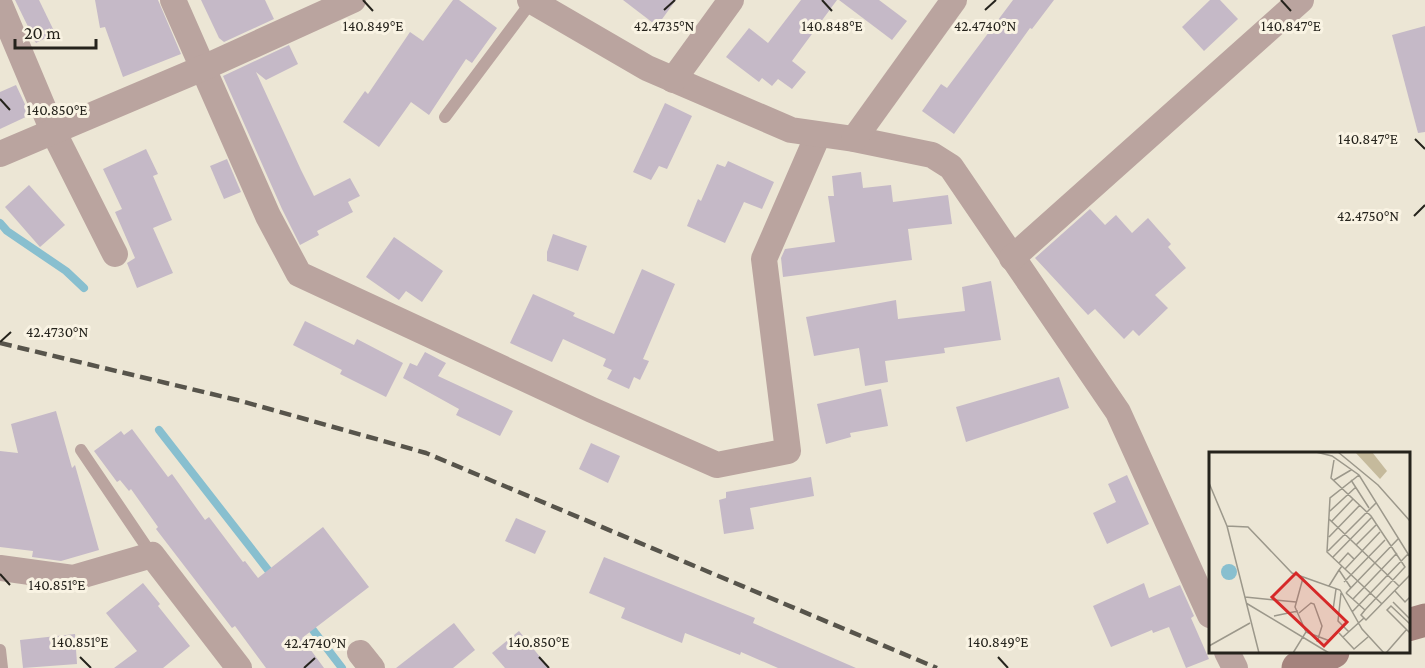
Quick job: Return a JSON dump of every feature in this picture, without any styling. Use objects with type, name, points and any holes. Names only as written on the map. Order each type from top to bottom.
[{"type":"main road","points":[[1410,624],[1425,620]]},
{"type":"main road","points":[[1298,668],[1329,653]]},
{"type":"street","points":[[173,0],[268,216],[299,274],[592,410],[717,465],[788,451],[764,259],[818,135]]},
{"type":"street","points":[[0,154],[203,68],[353,0]]},
{"type":"street","points":[[673,80],[731,0]]},
{"type":"street","points":[[854,139],[954,0]]},
{"type":"street","points":[[1012,258],[1301,0]]},
{"type":"street","points":[[531,1],[646,68],[791,130],[932,154],[951,166],[1118,412],[1209,613]]},
{"type":"street","points":[[0,5],[53,131],[115,254]]},
{"type":"street","points":[[0,568],[73,578],[152,555],[239,668]]},
{"type":"street","points":[[1228,653],[1235,668]]},
{"type":"lane","points":[[445,117],[531,1]]},
{"type":"lane","points":[[81,450],[152,555]]},
{"type":"lane","points":[[0,650],[2,668]]},
{"type":"building","points":[[15,0],[39,0],[55,33],[36,43]]},
{"type":"building","points":[[95,0],[158,0],[181,54],[123,77],[105,27],[100,28]]},
{"type":"building","points":[[201,0],[265,0],[274,19],[224,42],[219,38]]},
{"type":"building","points":[[453,0],[459,0],[497,28],[472,63],[466,59],[429,115],[411,102],[379,147],[343,122],[365,91],[368,94],[410,32],[423,41]]},
{"type":"building","points":[[623,0],[676,0],[657,26]]},
{"type":"building","points":[[801,0],[837,0],[792,61],[806,72],[792,89],[778,79],[772,86],[762,78],[759,82],[726,57],[749,28],[768,43]]},
{"type":"building","points":[[839,0],[879,0],[907,21],[892,40]]},
{"type":"building","points":[[1013,0],[1054,0],[1032,29],[1030,28],[954,134],[922,111],[941,84],[947,88]]},
{"type":"building","points":[[1210,0],[1220,0],[1238,19],[1204,51],[1182,27]]},
{"type":"building","points":[[1425,26],[1425,132],[1418,133],[1392,35]]},
{"type":"building","points":[[289,45],[298,64],[266,80],[256,72],[301,170],[314,196],[350,178],[360,196],[348,202],[353,212],[317,231],[319,235],[300,245],[223,76]]},
{"type":"building","points":[[16,85],[30,115],[0,129],[0,92]]},
{"type":"building","points":[[665,103],[692,116],[667,169],[659,166],[651,180],[633,172]]},
{"type":"building","points":[[146,149],[158,174],[153,176],[172,220],[153,228],[173,273],[137,288],[127,263],[135,258],[115,212],[122,209],[103,169]]},
{"type":"building","points":[[227,159],[241,192],[224,199],[210,166]]},
{"type":"building","points":[[728,161],[774,182],[762,209],[744,202],[725,243],[687,226],[698,199],[701,201],[717,164],[725,167]]},
{"type":"building","points":[[861,172],[863,188],[891,185],[893,202],[948,195],[952,224],[908,229],[912,260],[783,277],[781,258],[785,249],[835,242],[828,196],[834,196],[832,176]]},
{"type":"building","points":[[29,185],[65,225],[40,247],[5,207]]},
{"type":"building","points":[[1090,209],[1105,225],[1116,215],[1132,233],[1148,218],[1171,244],[1168,247],[1186,268],[1155,295],[1168,308],[1139,336],[1133,330],[1124,339],[1095,309],[1088,315],[1035,258]]},
{"type":"building","points":[[553,234],[587,246],[578,271],[547,261],[547,252]]},
{"type":"building","points":[[394,237],[443,271],[422,302],[406,291],[399,300],[366,277]]},
{"type":"building","points":[[642,269],[675,284],[643,359],[649,361],[640,380],[634,377],[629,389],[607,379],[612,370],[603,366],[606,359],[563,339],[552,362],[510,343],[533,294],[575,313],[573,316],[614,334]]},
{"type":"building","points":[[991,281],[1001,340],[944,348],[945,353],[885,361],[888,382],[865,386],[859,348],[814,356],[806,317],[896,300],[898,319],[965,311],[962,287]]},
{"type":"building","points":[[305,321],[354,345],[357,339],[403,363],[386,397],[340,374],[342,370],[293,345]]},
{"type":"building","points":[[425,352],[446,363],[438,376],[513,411],[500,436],[456,415],[459,409],[403,378],[410,363],[417,366]]},
{"type":"building","points":[[1059,377],[1069,408],[966,442],[956,407]]},
{"type":"building","points":[[881,389],[888,426],[850,433],[851,437],[826,444],[817,404]]},
{"type":"building","points":[[56,411],[72,468],[75,465],[99,550],[61,561],[32,557],[33,551],[0,547],[0,451],[18,453],[11,424]]},
{"type":"building","points":[[132,429],[168,477],[172,474],[205,520],[209,517],[258,578],[323,527],[369,587],[302,638],[324,668],[266,668],[235,626],[232,628],[156,529],[158,527],[131,489],[129,491],[120,480],[117,482],[94,451],[121,431],[124,435]]},
{"type":"building","points":[[591,443],[620,456],[608,483],[579,469]]},
{"type":"building","points":[[1127,475],[1149,524],[1107,544],[1093,513],[1116,502],[1108,484]]},
{"type":"building","points":[[811,477],[814,496],[750,508],[754,529],[724,534],[719,500],[726,498],[726,492]]},
{"type":"building","points":[[516,518],[546,531],[535,554],[505,541]]},
{"type":"building","points":[[604,557],[755,618],[753,623],[856,668],[778,668],[741,652],[740,655],[685,633],[682,643],[621,618],[625,608],[589,593]]},
{"type":"building","points":[[143,583],[190,646],[163,668],[114,668],[137,651],[106,613]]},
{"type":"building","points":[[1144,583],[1149,598],[1180,585],[1209,659],[1186,668],[1169,627],[1153,633],[1152,630],[1111,647],[1093,606]]},
{"type":"building","points":[[454,623],[475,650],[453,668],[396,668]]},
{"type":"building","points":[[519,631],[549,668],[505,668],[492,653]]},
{"type":"building","points":[[75,634],[77,664],[23,668],[20,640]]},
{"type":"waterway","points":[[0,223],[7,231],[66,271],[84,288]]},
{"type":"waterway","points":[[159,430],[275,579]]},
{"type":"waterway","points":[[306,621],[342,668]]},
{"type":"railway","points":[[0,343],[241,401],[426,453],[937,668]]}]
